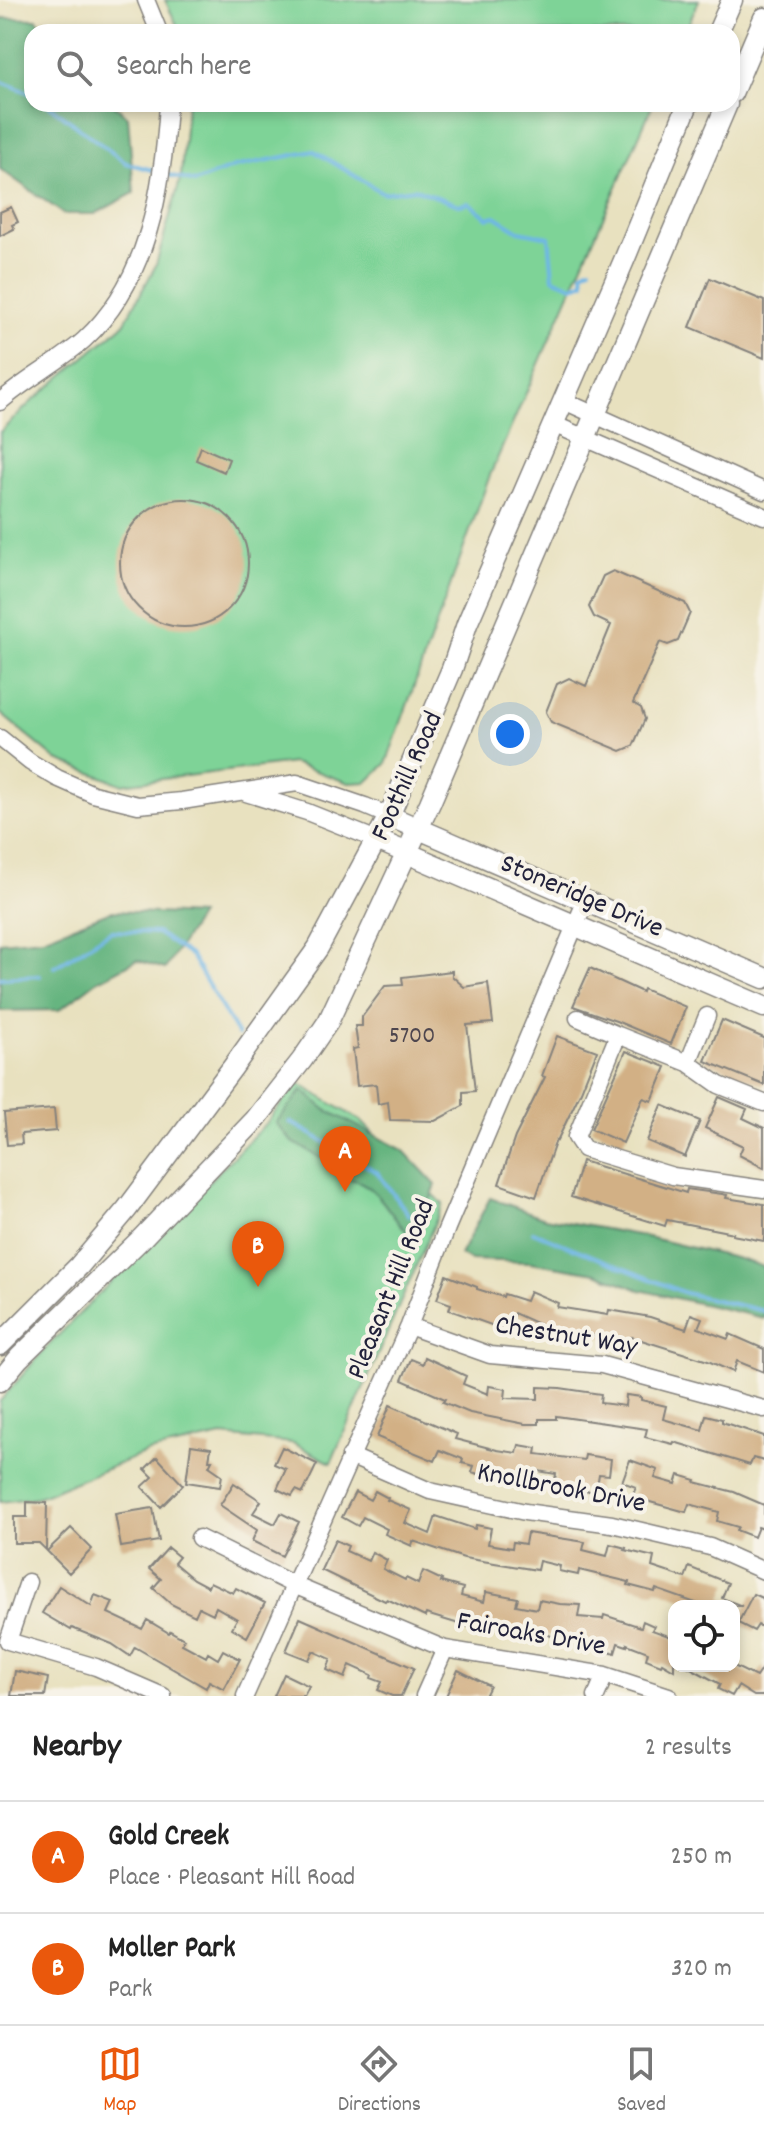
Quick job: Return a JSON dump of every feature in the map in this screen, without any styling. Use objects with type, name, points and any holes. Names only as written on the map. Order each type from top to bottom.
[{"type":"main road","points":[[722,24],[732,0]]},
{"type":"main road","points":[[740,74],[764,18]]},
{"type":"main road","name":"Foothill Road","points":[[0,1345],[107,1234],[230,1072],[318,948],[389,816],[452,669],[467,624],[685,112]]},
{"type":"main road","name":"Foothill Road","points":[[0,1381],[19,1358],[141,1239],[255,1120],[328,1022],[418,829],[724,112]]},
{"type":"main road","name":"Stoneridge Drive","points":[[389,816],[764,978]]},
{"type":"main road","name":"Stoneridge Drive","points":[[377,840],[764,1007]]},
{"type":"street","points":[[146,0],[156,24]]},
{"type":"street","points":[[0,402],[19,385],[83,341],[108,314],[131,275],[155,211],[167,112]]},
{"type":"street","points":[[564,401],[764,491]]},
{"type":"street","points":[[553,424],[764,516]]},
{"type":"street","points":[[0,738],[30,762],[57,778],[93,794],[138,805],[297,783],[389,816]]},
{"type":"street","points":[[241,791],[307,812],[377,840]]},
{"type":"street","name":"Pleasant Hill Road","points":[[245,1696],[409,1326],[447,1228],[585,902]]},
{"type":"street","points":[[688,1063],[707,1016]]},
{"type":"street","points":[[578,1018],[688,1063],[719,1085],[764,1103]]},
{"type":"street","points":[[618,1035],[576,1137],[584,1149],[673,1176],[764,1189]]},
{"type":"street","name":"Chestnut Way","points":[[409,1326],[490,1355],[602,1365],[764,1409]]},
{"type":"street","name":"Knollbrook Drive","points":[[350,1456],[430,1491],[525,1512],[612,1524],[710,1547],[764,1571]]},
{"type":"street","name":"Fairoaks Drive","points":[[199,1538],[296,1586],[445,1649],[605,1675],[669,1696]]},
{"type":"street","points":[[28,1582],[8,1641],[96,1667],[163,1696]]},
{"type":"street","points":[[424,1696],[445,1649]]},
{"type":"street","points":[[596,1696],[605,1675]]},
{"type":"green space","points":[[165,0],[699,0],[688,24],[177,24]]},
{"type":"green space","points":[[0,18],[37,19],[40,24],[24,24],[24,112],[122,112],[128,117],[134,193],[95,214],[64,214],[0,169]]},
{"type":"green space","points":[[186,112],[649,112],[490,475],[386,764],[367,782],[349,783],[293,763],[121,784],[57,760],[0,713],[0,432],[124,324],[156,265],[181,176]]},
{"type":"green space","points":[[111,911],[200,915],[165,969],[137,960],[97,981],[59,1010],[0,1011],[0,942],[43,938]]},
{"type":"green space","points":[[298,1083],[361,1121],[443,1204],[331,1463],[293,1443],[222,1436],[148,1452],[38,1497],[0,1502],[0,1401],[44,1350],[267,1122]]},
{"type":"green space","points":[[302,1090],[326,1110],[403,1150],[436,1185],[415,1238],[400,1225],[376,1193],[358,1181],[341,1179],[325,1160],[292,1142],[276,1123]]},
{"type":"green space","points":[[490,1198],[545,1218],[643,1236],[764,1267],[764,1318],[640,1290],[596,1273],[530,1262],[471,1260],[460,1255]]},
{"type":"building","points":[[11,207],[18,222],[12,225],[14,229],[0,236],[0,212]]},
{"type":"building","points":[[710,278],[764,301],[764,358],[690,327]]},
{"type":"building","points":[[201,447],[229,459],[224,472],[196,460]]},
{"type":"building","points":[[184,499],[209,504],[229,518],[243,538],[248,563],[243,588],[229,608],[209,622],[184,627],[159,622],[139,608],[125,588],[120,563],[125,538],[139,518],[159,504]]},
{"type":"building","points":[[613,571],[685,603],[690,613],[678,641],[668,645],[660,642],[633,703],[641,708],[645,719],[633,746],[621,751],[551,722],[546,712],[557,684],[569,678],[586,686],[611,625],[594,617],[589,607],[603,576]]},
{"type":"building","points":[[590,968],[642,992],[643,989],[686,1007],[671,1044],[573,1006]]},
{"type":"building","points":[[452,971],[452,976],[464,987],[488,983],[493,1023],[467,1025],[475,1091],[463,1092],[463,1106],[435,1121],[390,1120],[388,1102],[378,1104],[376,1084],[357,1086],[353,1049],[358,1048],[355,1026],[362,1026],[362,1017],[385,986],[403,985],[402,977]]},
{"type":"building","points":[[722,1020],[764,1038],[764,1085],[705,1061]]},
{"type":"building","points":[[557,1036],[597,1051],[556,1140],[536,1197],[499,1184],[515,1137],[545,1077],[542,1076]]},
{"type":"building","points":[[626,1051],[666,1067],[652,1101],[643,1098],[623,1143],[591,1129]]},
{"type":"building","points":[[719,1097],[747,1109],[743,1118],[764,1128],[764,1168],[739,1155],[743,1146],[705,1128]]},
{"type":"building","points":[[662,1105],[700,1121],[685,1157],[647,1141]]},
{"type":"building","points":[[54,1109],[56,1131],[21,1134],[22,1144],[7,1145],[4,1113]]},
{"type":"building","points":[[582,1161],[686,1193],[687,1189],[764,1204],[764,1241],[667,1220],[665,1226],[571,1197]]},
{"type":"building","points":[[446,1275],[503,1297],[504,1294],[526,1301],[530,1291],[558,1303],[557,1307],[608,1315],[609,1310],[650,1317],[686,1329],[691,1314],[702,1318],[698,1328],[728,1339],[730,1334],[764,1349],[764,1372],[737,1361],[733,1372],[632,1337],[631,1342],[547,1328],[514,1313],[508,1331],[449,1310],[451,1304],[437,1299]]},
{"type":"building","points":[[425,1357],[466,1376],[463,1384],[488,1394],[489,1386],[506,1389],[505,1398],[538,1399],[538,1387],[560,1388],[601,1394],[600,1403],[625,1406],[626,1395],[641,1397],[641,1400],[666,1406],[663,1419],[702,1430],[706,1415],[722,1419],[722,1422],[764,1436],[764,1461],[753,1458],[750,1465],[674,1442],[645,1437],[647,1429],[556,1416],[556,1419],[539,1419],[539,1424],[525,1424],[470,1413],[402,1380],[411,1359],[423,1364]]},
{"type":"building","points":[[390,1405],[457,1434],[455,1439],[497,1450],[517,1453],[519,1445],[537,1448],[536,1454],[584,1460],[585,1455],[611,1459],[609,1475],[599,1474],[596,1492],[554,1485],[556,1474],[532,1470],[530,1481],[490,1473],[489,1477],[472,1472],[474,1466],[440,1450],[435,1461],[377,1437]]},
{"type":"building","points":[[191,1445],[211,1448],[209,1466],[222,1475],[220,1487],[186,1482]]},
{"type":"building","points":[[282,1447],[317,1464],[303,1493],[296,1490],[292,1496],[277,1489],[286,1469],[274,1464]]},
{"type":"building","points":[[157,1457],[183,1485],[161,1507],[142,1487],[153,1477],[145,1469]]},
{"type":"building","points":[[630,1460],[658,1470],[655,1478],[676,1484],[679,1475],[764,1505],[764,1529],[758,1527],[754,1537],[736,1530],[738,1527],[717,1521],[719,1512],[689,1504],[686,1512],[632,1497],[636,1487],[622,1482]]},
{"type":"building","points":[[234,1483],[261,1501],[253,1513],[275,1524],[281,1513],[299,1522],[282,1556],[252,1541],[257,1530],[220,1505]]},
{"type":"building","points":[[375,1491],[411,1510],[405,1523],[430,1534],[436,1516],[475,1529],[476,1525],[491,1528],[488,1544],[512,1548],[513,1542],[525,1544],[527,1533],[585,1542],[583,1550],[607,1556],[610,1544],[626,1548],[654,1557],[652,1567],[685,1578],[689,1567],[728,1583],[722,1598],[727,1600],[687,1600],[579,1570],[578,1575],[559,1571],[560,1566],[539,1561],[537,1570],[464,1558],[413,1541],[412,1546],[385,1534],[387,1529],[363,1517],[358,1526],[342,1517],[355,1492],[370,1500]]},
{"type":"building","points":[[27,1502],[47,1503],[46,1550],[39,1543],[14,1543],[14,1517],[27,1517]]},
{"type":"building","points":[[153,1508],[159,1541],[121,1547],[115,1514]]},
{"type":"building","points":[[71,1528],[92,1549],[69,1573],[47,1551]]},
{"type":"building","points":[[335,1540],[348,1546],[346,1551],[368,1561],[372,1552],[387,1560],[383,1569],[405,1580],[418,1584],[423,1571],[441,1582],[463,1588],[461,1596],[484,1602],[486,1592],[518,1598],[516,1605],[537,1609],[539,1600],[580,1605],[578,1617],[603,1619],[604,1615],[641,1627],[643,1621],[654,1626],[652,1630],[668,1636],[668,1666],[646,1659],[648,1652],[627,1644],[618,1643],[615,1653],[591,1645],[556,1641],[557,1637],[533,1632],[532,1637],[517,1634],[518,1628],[495,1623],[494,1631],[426,1614],[425,1617],[321,1570]]},
{"type":"building","points":[[168,1548],[179,1557],[174,1563],[193,1579],[208,1587],[210,1582],[233,1593],[236,1588],[265,1603],[247,1637],[232,1628],[237,1619],[216,1607],[213,1614],[199,1607],[195,1616],[171,1604],[153,1588],[161,1579],[149,1569]]},
{"type":"building","points":[[59,1586],[91,1606],[95,1595],[113,1602],[108,1613],[142,1629],[147,1620],[184,1639],[182,1644],[206,1657],[208,1653],[218,1659],[223,1650],[240,1659],[224,1689],[209,1681],[206,1688],[135,1647],[130,1656],[112,1644],[71,1630],[42,1613]]},
{"type":"building","points":[[753,1594],[764,1599],[764,1628],[758,1625],[754,1631],[740,1624]]},
{"type":"building","points":[[300,1618],[414,1668],[401,1696],[378,1690],[382,1682],[350,1665],[345,1678],[327,1670],[331,1659],[313,1651],[309,1660],[286,1651]]},
{"type":"building","points":[[764,1665],[764,1696],[754,1696],[738,1686],[732,1696],[718,1689],[720,1684],[698,1672],[740,1672],[740,1669],[756,1677]]},
{"type":"building","points":[[458,1670],[490,1686],[485,1696],[446,1696]]},
{"type":"building","points":[[15,1671],[48,1678],[45,1696],[11,1696]]},
{"type":"building","points":[[284,1674],[309,1686],[304,1696],[274,1696]]},
{"type":"waterway","points":[[0,81],[24,91]]},
{"type":"waterway","points":[[58,112],[126,163],[156,171]]},
{"type":"waterway","points":[[164,174],[195,182],[234,167],[314,151],[383,193],[415,189],[459,205],[469,203],[488,218],[495,216],[519,231],[549,237],[553,278],[573,286],[584,282],[583,272],[590,268]]},
{"type":"waterway","points":[[55,967],[111,931],[157,933],[191,956],[238,1035]]},
{"type":"waterway","points":[[0,978],[40,976]]},
{"type":"waterway","points":[[290,1122],[377,1172],[409,1215]]},
{"type":"waterway","points":[[533,1232],[685,1293],[764,1311]]},
{"type":"place","name":"Gold Creek","points":[[345,1192]]},
{"type":"place","name":"Moller Park","points":[[258,1287]]}]
